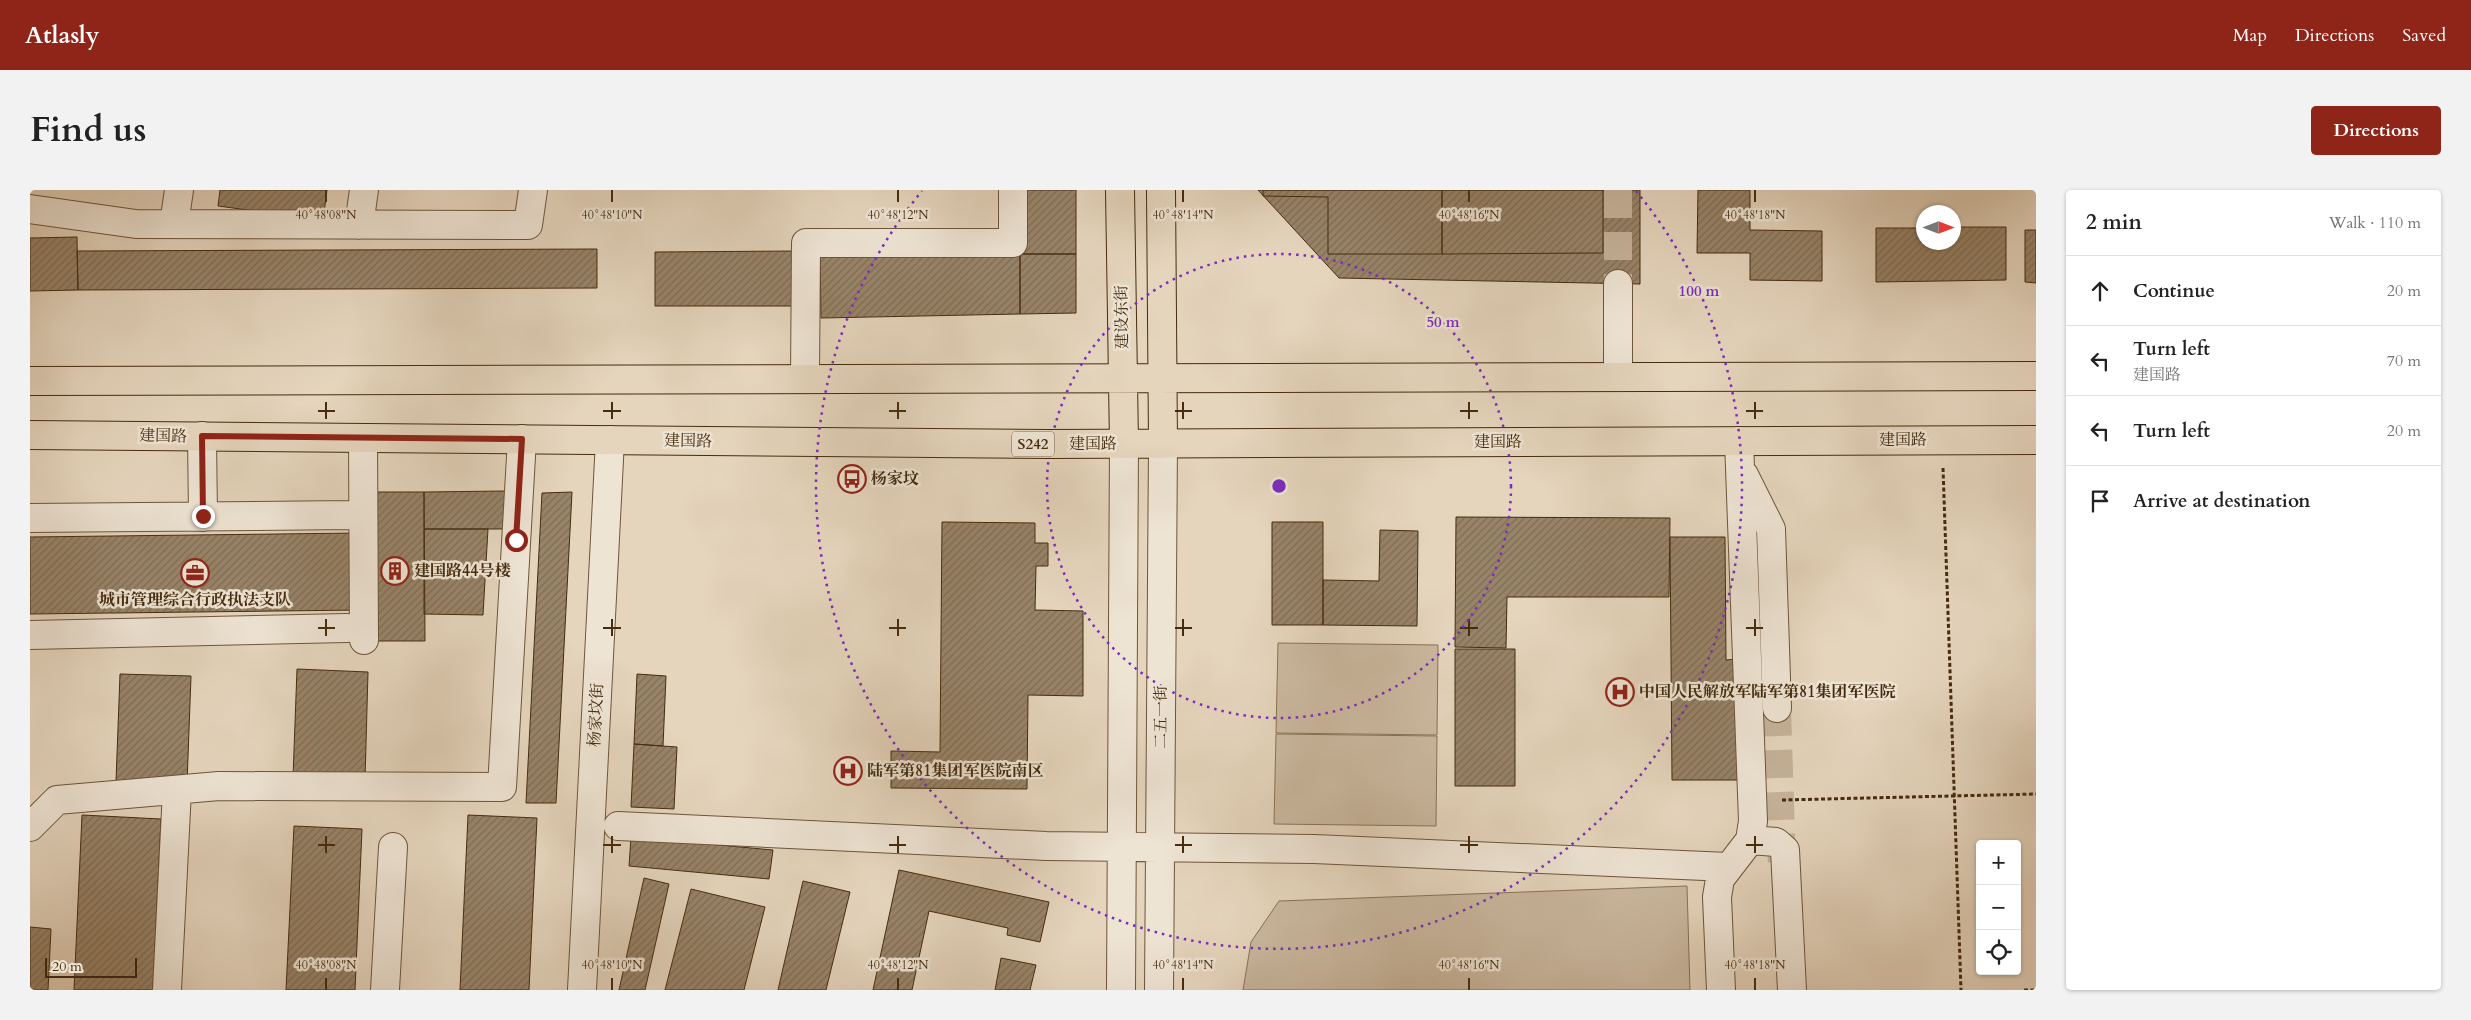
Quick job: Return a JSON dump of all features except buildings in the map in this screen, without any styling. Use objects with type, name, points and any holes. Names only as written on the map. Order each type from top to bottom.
[{"type":"main road","name":"建设东街","points":[[1120,190],[1124,444]]},
{"type":"main road","points":[[1162,190],[1163,444]]},
{"type":"main road","points":[[30,381],[2036,376]]},
{"type":"main road","name":"建国路","points":[[30,435],[1163,444],[1739,454],[1942,440],[2036,440]]},
{"type":"street","points":[[174,224],[179,190]]},
{"type":"street","points":[[359,225],[364,190]]},
{"type":"street","points":[[30,209],[136,224],[528,225],[533,190]]},
{"type":"street","points":[[805,379],[806,243],[1013,243],[1013,190]]},
{"type":"street","points":[[1618,284],[1618,377]]},
{"type":"street","points":[[202,436],[203,516]]},
{"type":"street","points":[[30,635],[355,634],[363,438]]},
{"type":"street","points":[[30,827],[57,800],[219,786],[502,787],[522,439]]},
{"type":"street","name":"杨家坟街","points":[[582,990],[610,440]]},
{"type":"street","points":[[1121,990],[1124,444]]},
{"type":"street","name":"二五一街","points":[[1160,990],[1163,444]]},
{"type":"street","points":[[1739,454],[1771,529],[1777,708]]},
{"type":"street","points":[[1721,990],[1717,897],[1720,879],[1750,840],[1752,801],[1739,454]]},
{"type":"street","points":[[30,518],[350,515]]},
{"type":"street","points":[[168,990],[176,790]]},
{"type":"street","points":[[618,826],[1122,848],[1314,850],[1728,867]]},
{"type":"street","points":[[1750,840],[1776,842],[1785,850],[1792,990]]},
{"type":"street","points":[[385,990],[392,847]]},
{"type":"path","points":[[1942,440],[1961,990]]},
{"type":"path","points":[[1752,801],[2036,794]]},
{"type":"path","points":[[2024,990],[2036,990]]},
{"type":"shaded area","points":[[1278,643],[1438,645],[1437,735],[1276,733]]},
{"type":"shaded area","points":[[1276,734],[1437,736],[1436,826],[1274,824]]},
{"type":"shaded area","points":[[1687,886],[1690,990],[1243,990],[1251,942],[1279,901]]},
{"type":"tunnel","points":[[1618,190],[1618,284]]},
{"type":"tunnel","points":[[1777,708],[1782,867]]},
{"type":"place","name":"杨家坟","points":[[852,479]]},
{"type":"place","name":"建国路44号楼","points":[[395,571]]},
{"type":"place","name":"城市管理综合行政执法支队","points":[[195,573]]},
{"type":"place","name":"中国人民解放军陆军第81集团军医院","points":[[1620,692]]},
{"type":"place","name":"陆军第81集团军医院南区","points":[[848,771]]},
{"type":"route","points":[[203,516],[202,436],[522,439],[516,540]]}]
